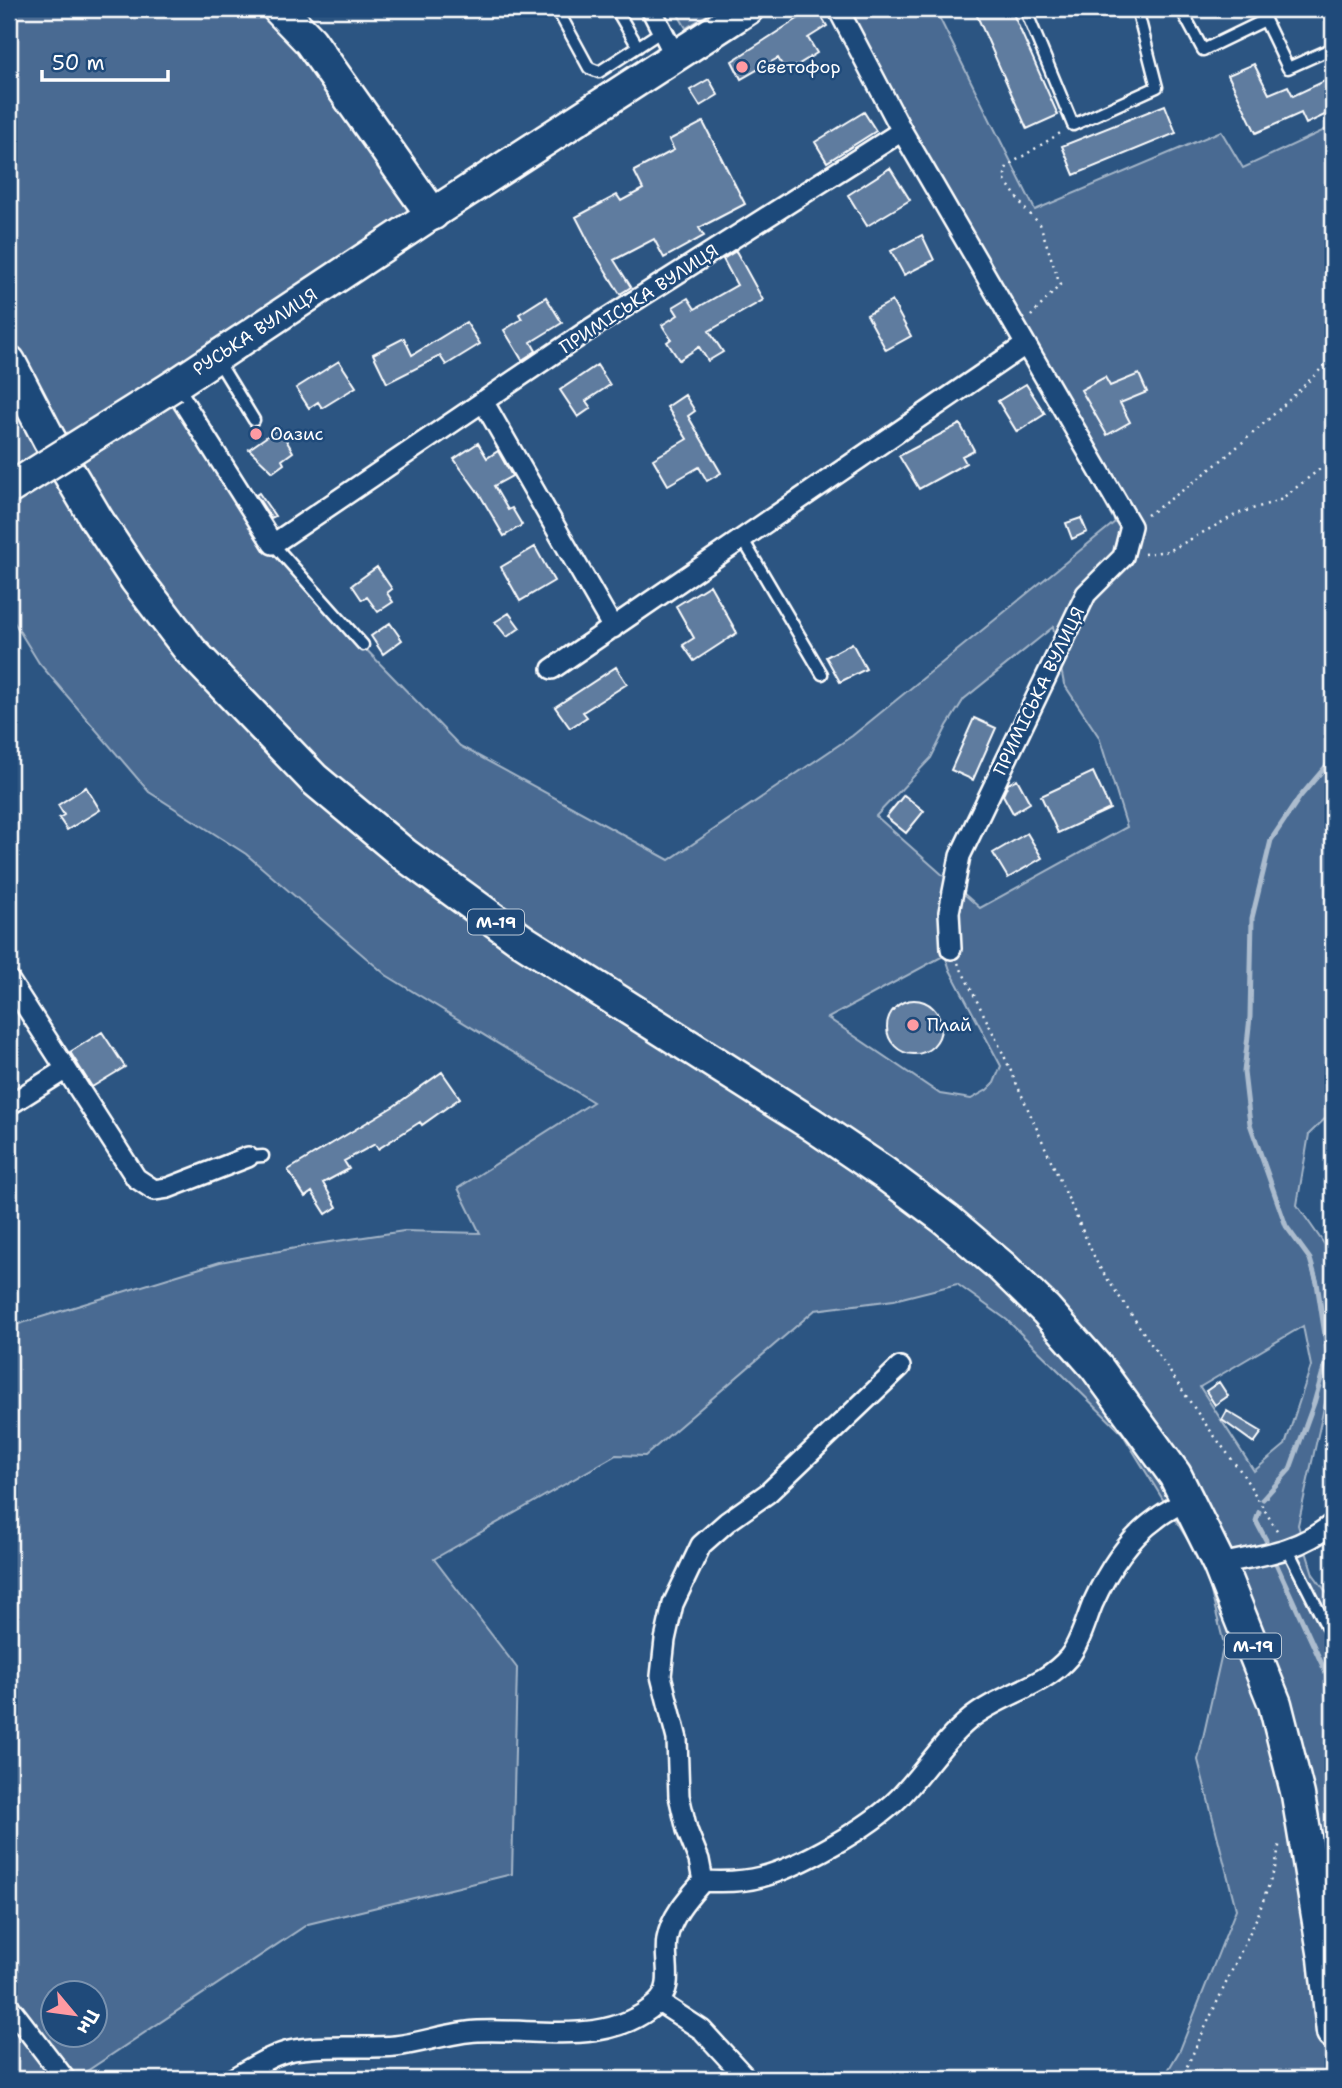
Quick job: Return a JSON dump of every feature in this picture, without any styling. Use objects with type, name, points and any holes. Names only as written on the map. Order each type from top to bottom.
[{"type":"highway","points":[[279,9],[310,41],[432,214]]},
{"type":"highway","name":"М-19","points":[[9,362],[49,439],[136,579],[190,650],[314,779],[405,855],[523,941],[820,1130],[947,1220],[1002,1267],[1046,1310],[1097,1368],[1175,1475],[1219,1564],[1275,1704],[1298,1795],[1325,1958],[1333,2032]]},
{"type":"main road","name":"РУСЬКА ВУЛИЦЯ","points":[[9,489],[338,278],[432,214],[668,43],[748,9]]},
{"type":"street","points":[[650,9],[668,43]]},
{"type":"street","points":[[838,9],[902,131],[1131,526],[1123,557]]},
{"type":"street","name":"ПРИМІСЬКА ВУЛИЦЯ","points":[[273,544],[590,329],[902,131]]},
{"type":"street","points":[[552,669],[1021,338]]},
{"type":"street","points":[[173,386],[273,544]]},
{"type":"street","points":[[484,401],[612,628]]},
{"type":"street","name":"ПРИМІСЬКА ВУЛИЦЯ","points":[[951,949],[949,912],[960,856],[1086,594],[1123,557]]},
{"type":"street","points":[[9,980],[135,1178],[154,1190],[168,1188],[255,1157]]},
{"type":"street","points":[[9,1105],[65,1069]]},
{"type":"street","points":[[232,2079],[260,2063],[293,2050],[398,2045],[474,2031],[516,2029],[555,2033],[590,2032],[620,2026],[659,2002],[667,1989],[667,1937],[677,1913],[703,1881],[699,1860],[687,1830],[680,1796],[677,1739],[661,1676],[673,1604],[701,1545],[727,1521],[768,1493],[900,1367]]},
{"type":"street","points":[[703,1881],[759,1878],[786,1868],[825,1849],[867,1823],[898,1799],[950,1737],[972,1717],[1028,1687],[1057,1668],[1070,1655],[1100,1586],[1120,1556],[1141,1530],[1188,1500]]},
{"type":"street","points":[[1219,1564],[1288,1550],[1318,1535],[1333,1522]]},
{"type":"street","points":[[659,2002],[702,2030],[747,2079]]},
{"type":"street","points":[[9,2006],[65,2079]]},
{"type":"lane","points":[[557,9],[593,71],[599,72],[638,47],[668,43]]},
{"type":"lane","points":[[616,9],[638,47]]},
{"type":"lane","points":[[1025,9],[1073,125],[1157,87],[1137,9]]},
{"type":"lane","points":[[1181,9],[1203,50],[1265,20],[1288,68],[1333,48]]},
{"type":"lane","points":[[216,358],[254,420]]},
{"type":"lane","points":[[742,537],[822,674]]},
{"type":"lane","points":[[273,544],[363,645]]},
{"type":"lane","points":[[1288,1550],[1333,1639]]},
{"type":"path","points":[[1021,338],[1060,285],[1040,224],[1025,209],[1004,179],[1007,166],[1073,125]]},
{"type":"path","points":[[1131,526],[1191,487],[1269,421],[1333,357]]},
{"type":"path","points":[[1123,557],[1169,551],[1237,514],[1280,500],[1333,459]]},
{"type":"path","points":[[951,949],[1001,1049],[1098,1265],[1201,1418],[1242,1473],[1288,1550]]},
{"type":"path","points":[[1181,2079],[1205,2033],[1258,1915],[1275,1868],[1280,1842]]},
{"type":"path","points":[[1320,2079],[1333,2075]]},
{"type":"shaded area","points":[[9,9],[285,9],[436,215],[173,393],[258,523],[355,638],[460,746],[669,860],[852,736],[1115,522],[834,9],[935,9],[1035,210],[1221,131],[1243,168],[1333,126],[1333,1111],[1309,1134],[1297,1205],[1325,1245],[1333,1305],[1333,1367],[1298,1525],[1313,1574],[1333,1601],[1333,2079],[1163,2079],[1180,2050],[1236,1909],[1198,1760],[1224,1644],[1205,1568],[1122,1433],[1007,1320],[957,1284],[894,1300],[815,1310],[645,1456],[616,1455],[434,1559],[517,1668],[512,1874],[308,1924],[75,2079],[9,2079],[9,1327],[220,1262],[404,1231],[480,1233],[458,1188],[593,1102],[386,975],[246,854],[149,792],[39,663],[9,614]],"holes":[[[1053,627],[1064,684],[1099,737],[1127,827],[980,908],[876,816],[931,758],[964,699]],[[945,955],[950,970],[1001,1066],[994,1083],[971,1099],[940,1094],[828,1018]],[[1303,1326],[1311,1366],[1285,1445],[1254,1471],[1200,1387]]]},
{"type":"shaded area","points":[[716,9],[686,28],[676,11]]},
{"type":"building","points":[[817,9],[827,26],[808,38],[817,53],[786,72],[778,58],[741,79],[732,61]]},
{"type":"building","points":[[974,9],[1011,9],[1058,115],[1027,129]]},
{"type":"building","points":[[1254,64],[1269,94],[1288,86],[1293,96],[1333,77],[1333,111],[1306,124],[1301,113],[1256,133],[1228,75]]},
{"type":"building","points":[[709,79],[718,95],[700,106],[690,90]]},
{"type":"building","points":[[1165,105],[1176,133],[1074,175],[1062,146]]},
{"type":"building","points":[[864,112],[876,131],[827,162],[815,142]]},
{"type":"building","points":[[703,122],[745,204],[699,228],[704,236],[664,258],[654,239],[614,260],[631,287],[620,294],[576,217],[617,195],[621,201],[643,189],[634,171],[674,150],[669,140]]},
{"type":"building","points":[[890,168],[910,200],[867,226],[848,195]]},
{"type":"building","points":[[922,235],[934,260],[904,275],[891,251]]},
{"type":"building","points":[[736,251],[763,300],[709,331],[723,352],[708,361],[699,347],[679,360],[667,342],[671,339],[662,325],[678,315],[673,307],[688,298],[695,309],[737,285],[723,259]]},
{"type":"building","points":[[546,297],[562,323],[531,342],[536,351],[522,360],[504,330],[522,319],[519,314]]},
{"type":"building","points":[[892,301],[911,336],[886,350],[867,315]]},
{"type":"building","points":[[466,322],[480,344],[446,365],[440,356],[387,383],[373,354],[404,338],[412,355]]},
{"type":"building","points":[[339,361],[356,387],[322,408],[318,402],[309,408],[296,388]]},
{"type":"building","points":[[597,365],[610,385],[586,401],[591,408],[578,417],[560,390]]},
{"type":"building","points":[[1139,374],[1147,392],[1120,403],[1130,422],[1107,435],[1081,390],[1105,377],[1110,386]]},
{"type":"building","points":[[1026,384],[1045,414],[1017,432],[998,401]]},
{"type":"building","points":[[685,395],[695,411],[688,416],[721,473],[707,481],[699,467],[668,485],[653,459],[687,439],[667,407]]},
{"type":"building","points":[[960,424],[974,450],[962,456],[966,463],[919,489],[899,456]]},
{"type":"building","points":[[279,428],[293,452],[282,460],[284,464],[273,472],[249,449]]},
{"type":"building","points":[[478,443],[487,458],[498,451],[512,476],[494,486],[508,510],[512,508],[522,525],[504,536],[480,495],[454,459]]},
{"type":"building","points":[[259,493],[275,516],[271,518],[256,495]]},
{"type":"building","points":[[1081,518],[1087,532],[1072,539],[1066,523]]},
{"type":"building","points":[[535,547],[554,581],[520,601],[501,567]]},
{"type":"building","points":[[377,567],[392,589],[387,593],[393,602],[378,612],[367,597],[362,600],[352,585]]},
{"type":"building","points":[[710,585],[737,633],[694,661],[683,645],[694,638],[676,606]]},
{"type":"building","points":[[509,613],[520,628],[507,637],[495,622]]},
{"type":"building","points":[[390,623],[402,640],[383,654],[371,636]]},
{"type":"building","points":[[852,643],[866,669],[840,682],[826,657]]},
{"type":"building","points":[[616,667],[627,684],[583,712],[587,717],[570,728],[555,707]]},
{"type":"building","points":[[974,718],[996,728],[973,780],[951,770]]},
{"type":"building","points":[[1093,772],[1110,809],[1058,833],[1041,796]]},
{"type":"building","points":[[1017,779],[1030,803],[1013,813],[1003,795],[1008,784]]},
{"type":"building","points":[[86,787],[100,810],[67,830],[59,818],[64,815],[58,805]]},
{"type":"building","points":[[904,795],[924,811],[906,833],[886,817]]},
{"type":"building","points":[[1027,833],[1042,858],[1008,878],[993,853]]},
{"type":"building","points":[[919,1000],[929,1004],[937,1012],[941,1027],[937,1042],[929,1050],[909,1054],[899,1050],[891,1042],[887,1022],[891,1012],[899,1004]]},
{"type":"building","points":[[102,1032],[125,1067],[92,1087],[70,1052]]},
{"type":"building","points":[[442,1072],[460,1098],[422,1125],[420,1122],[378,1149],[375,1144],[344,1161],[349,1169],[323,1183],[337,1207],[326,1214],[312,1192],[305,1197],[288,1170],[394,1106]]},
{"type":"building","points":[[1219,1382],[1228,1396],[1215,1405],[1206,1391]]},
{"type":"building","points":[[1227,1411],[1262,1432],[1254,1443],[1222,1420]]},
{"type":"waterway","points":[[1263,1499],[1290,1469],[1328,1354],[1317,1283],[1310,1259],[1286,1226],[1250,1124],[1244,1072],[1250,1017],[1252,918],[1271,840],[1299,798],[1333,758]]},
{"type":"waterway","points":[[1259,1512],[1256,1521],[1266,1540]]},
{"type":"waterway","points":[[1275,1561],[1333,1683]]},
{"type":"place","name":"Светофор","points":[[742,67]]},
{"type":"place","name":"Оазис","points":[[256,434]]},
{"type":"place","name":"Плай","points":[[913,1025]]}]
